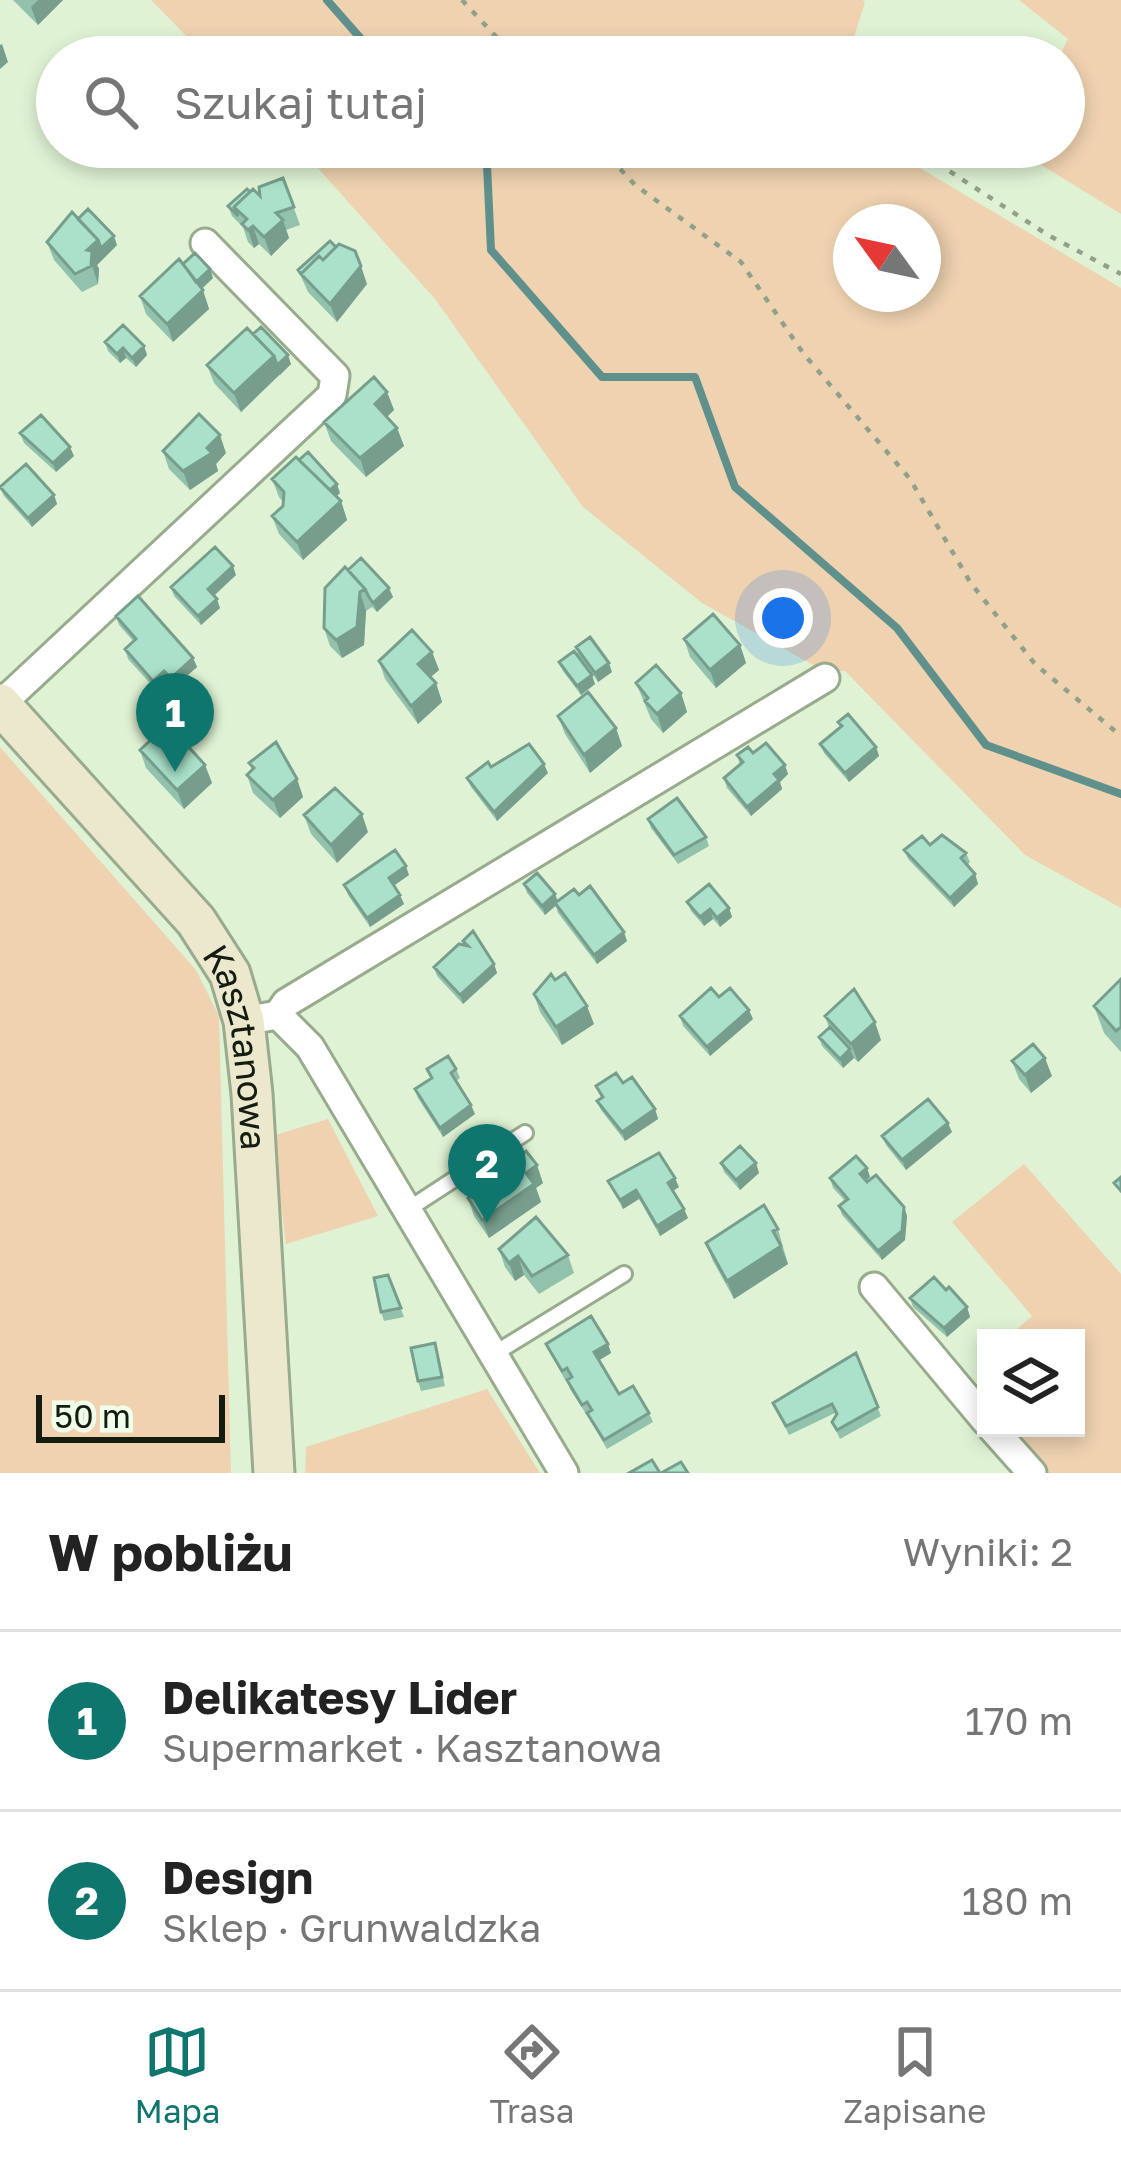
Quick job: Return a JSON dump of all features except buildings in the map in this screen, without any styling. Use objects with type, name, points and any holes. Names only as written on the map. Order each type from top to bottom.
[{"type":"street","name":"Kasztanowa","points":[[206,243],[334,376],[332,395],[0,705],[196,921],[261,1018],[274,1473]]},
{"type":"street","name":"Kasztanowa","points":[[261,1018],[825,678]]},
{"type":"street","points":[[261,1018],[310,1047],[404,1212],[564,1473]]},
{"type":"street","points":[[874,1287],[977,1410]]},
{"type":"street","points":[[1000,1437],[1032,1473]]},
{"type":"lane","points":[[404,1212],[525,1133]]},
{"type":"lane","points":[[492,1355],[624,1274]]},
{"type":"path","points":[[462,0],[495,36]]},
{"type":"path","points":[[619,168],[635,185],[741,262],[802,353],[910,479],[970,582],[1035,664],[1121,736]]},
{"type":"path","points":[[944,168],[1048,235],[1121,274]]},
{"type":"shaded area","points":[[151,0],[865,2],[854,36],[186,36]]},
{"type":"shaded area","points":[[1019,0],[1121,0],[1121,214],[1046,168],[1085,168],[1085,36],[1064,36]]},
{"type":"shaded area","points":[[318,168],[920,168],[1121,288],[1121,908],[1025,855],[845,671],[822,670],[702,603],[583,507],[435,299]]},
{"type":"shaded area","points":[[0,747],[196,970],[219,1016],[231,1473],[0,1473]]},
{"type":"shaded area","points":[[328,1119],[378,1216],[286,1244],[272,1136]]},
{"type":"shaded area","points":[[1024,1164],[1121,1274],[1121,1473],[1045,1473],[1012,1437],[1085,1437],[1085,1329],[1017,1329],[1032,1316],[952,1222]]},
{"type":"shaded area","points":[[487,1389],[540,1473],[305,1473],[306,1447]]},
{"type":"waterway","points":[[327,0],[359,36]]},
{"type":"waterway","points":[[487,168],[491,250],[602,377],[695,377],[735,487],[897,628],[986,745],[1121,794]]},
{"type":"place","name":"Delikatesy Lider","points":[[175,772]]},
{"type":"place","name":"Design","points":[[487,1223]]}]
